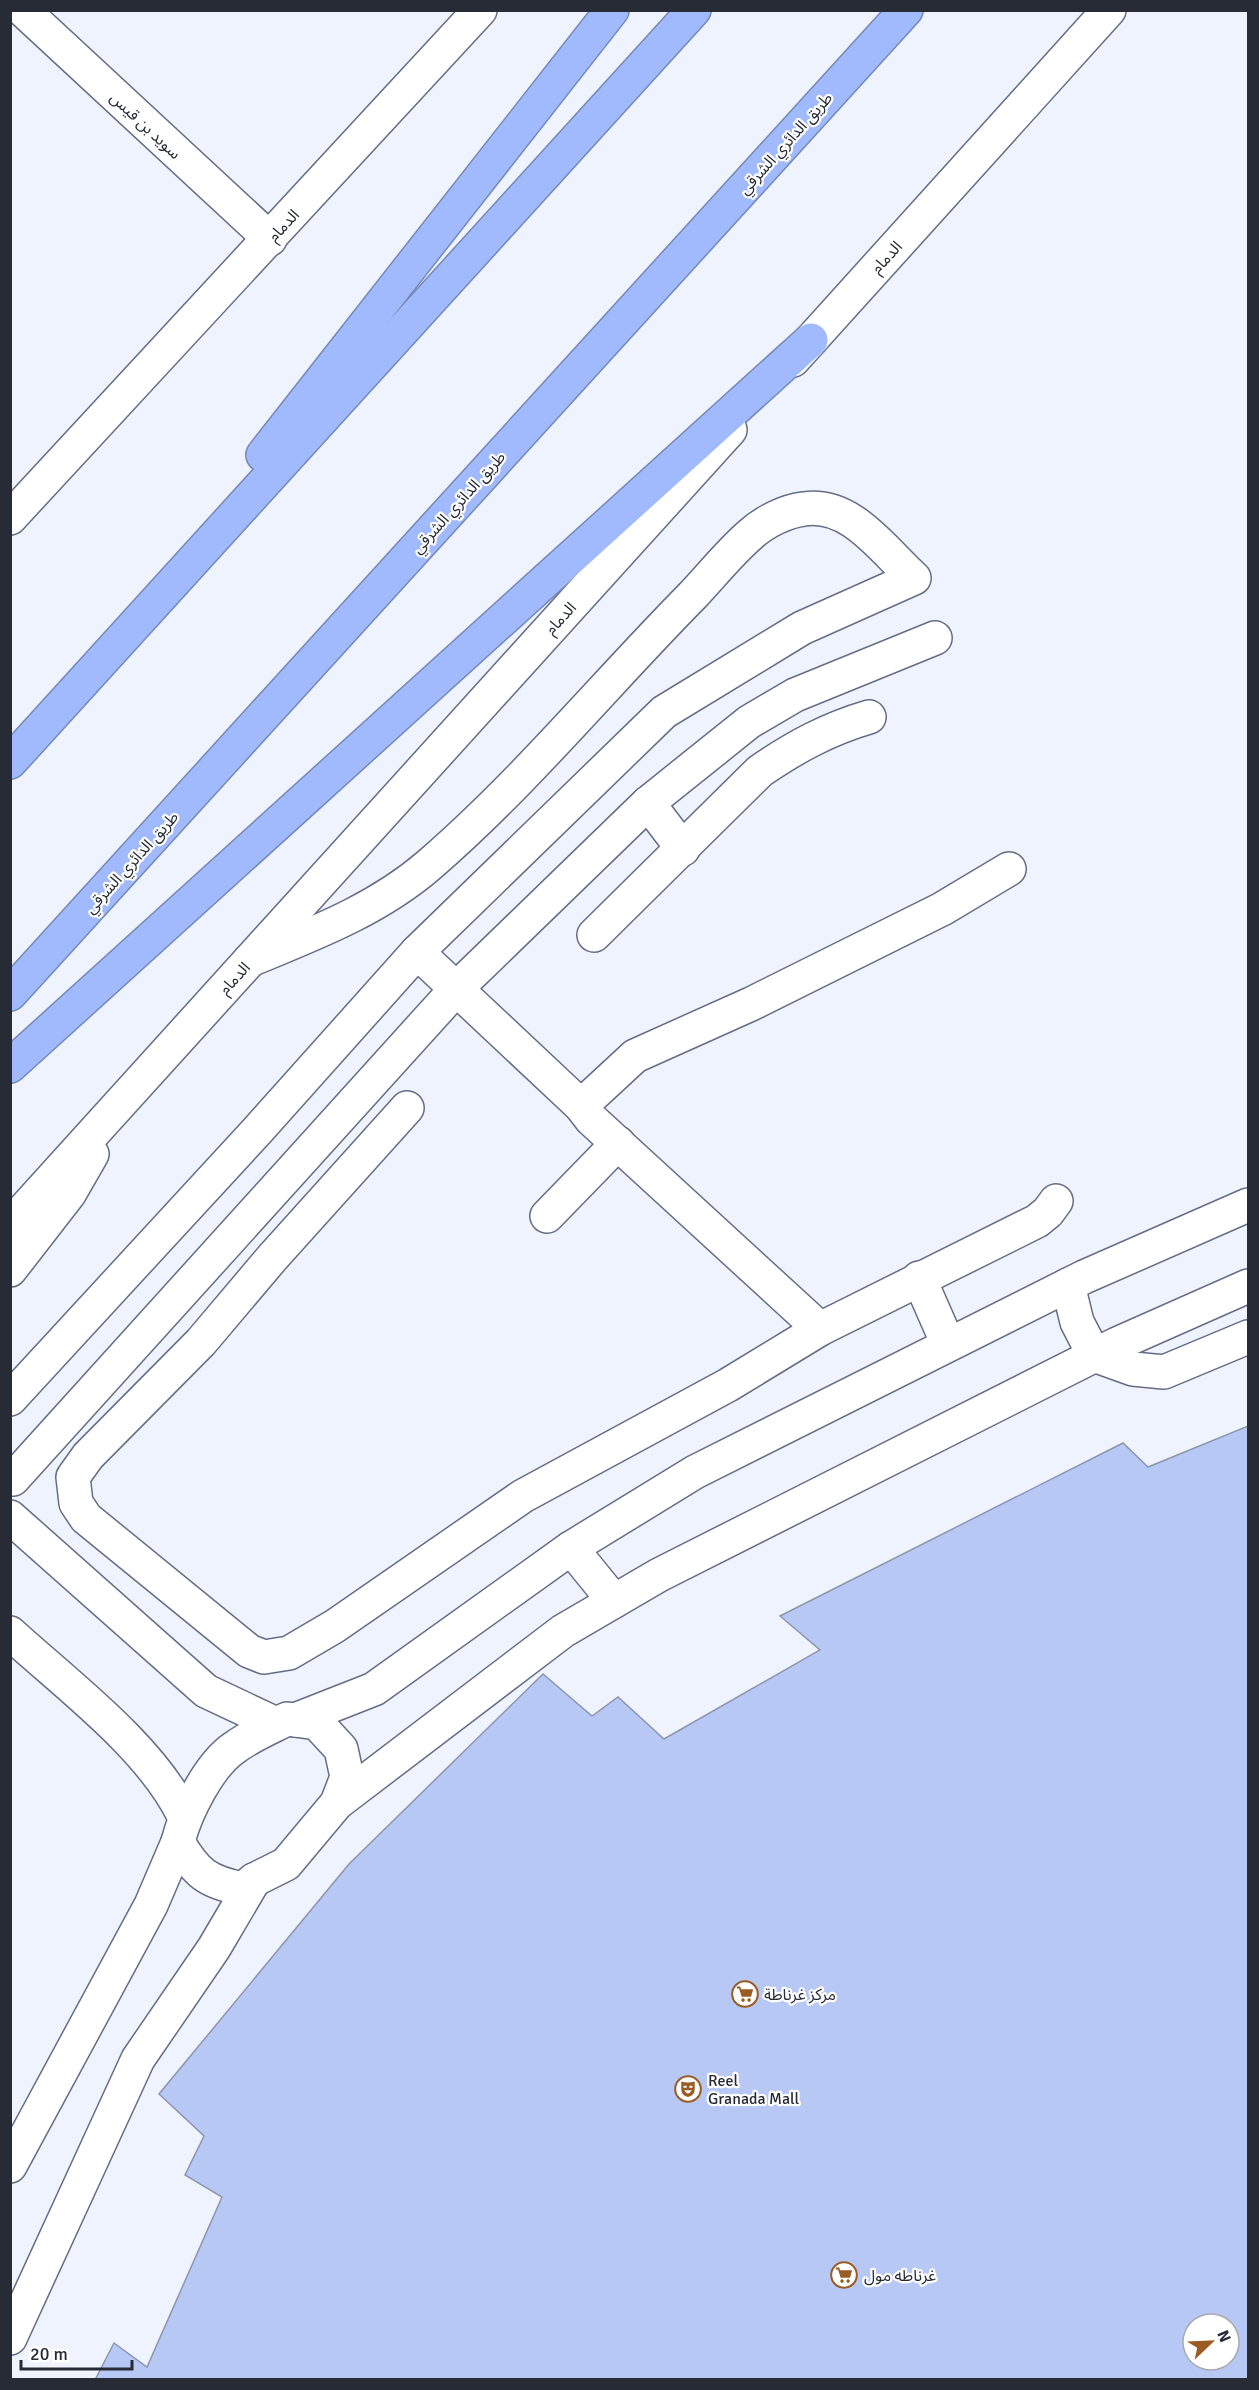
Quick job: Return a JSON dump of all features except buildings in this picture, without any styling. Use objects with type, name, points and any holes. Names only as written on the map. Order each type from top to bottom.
[{"type":"highway","points":[[93,672],[612,10]]},
{"type":"highway","points":[[10,762],[694,10]]},
{"type":"highway","name":"طريق الدائري الشرقي","points":[[10,994],[906,10]]},
{"type":"highway","points":[[10,1066],[811,340]]},
{"type":"street","name":"سويد بن قيس","points":[[23,10],[270,239]]},
{"type":"street","name":"الدمام","points":[[10,518],[480,10]]},
{"type":"street","name":"الدمام","points":[[10,1225],[1109,10]]},
{"type":"street","points":[[10,1399],[257,1131],[417,952],[664,712],[802,628],[914,578],[857,523],[830,509],[804,509],[779,517],[752,533],[643,644],[589,706],[522,776],[427,867],[345,921],[250,960]]},
{"type":"street","points":[[13,1479],[457,988],[648,803],[749,722],[795,695],[935,638]]},
{"type":"street","points":[[594,935],[760,771],[790,750],[833,728],[869,717]]},
{"type":"street","points":[[648,803],[683,849]]},
{"type":"street","points":[[581,1106],[635,1056],[751,1004],[942,909],[1009,869]]},
{"type":"street","points":[[417,952],[618,1143],[820,1329]]},
{"type":"street","points":[[10,1270],[69,1194],[117,1107]]},
{"type":"street","points":[[407,1108],[280,1249],[201,1342],[88,1456],[73,1477],[75,1503],[86,1518],[249,1651],[264,1657],[289,1653],[335,1626],[524,1497],[728,1385],[820,1329],[1037,1221],[1056,1201]]},
{"type":"street","points":[[547,1216],[618,1143]]},
{"type":"street","points":[[15,2147],[151,1905],[181,1829],[204,1783],[231,1749],[286,1722],[374,1689],[571,1548],[695,1472],[948,1344],[1068,1286],[1248,1204]]},
{"type":"street","points":[[919,1278],[948,1344]]},
{"type":"street","points":[[1068,1286],[1077,1322],[1094,1355],[1133,1369],[1164,1371],[1248,1337]]},
{"type":"street","points":[[10,1633],[144,1756],[174,1794],[192,1866],[217,1884],[243,1889],[254,1880],[286,1864],[337,1803],[563,1631],[678,1566],[1094,1355],[1248,1286]]},
{"type":"street","points":[[10,1517],[206,1691],[286,1722],[317,1723],[341,1749],[347,1777],[337,1803]]},
{"type":"street","points":[[571,1548],[614,1601]]},
{"type":"street","points":[[10,2338],[138,2059],[214,1948],[254,1880]]},
{"type":"place","name":"مركز غرناطة","points":[[745,1994]]},
{"type":"place","name":"Reel Granada Mall","points":[[688,2089]]},
{"type":"place","name":"غرناطه مول","points":[[844,2275]]}]
